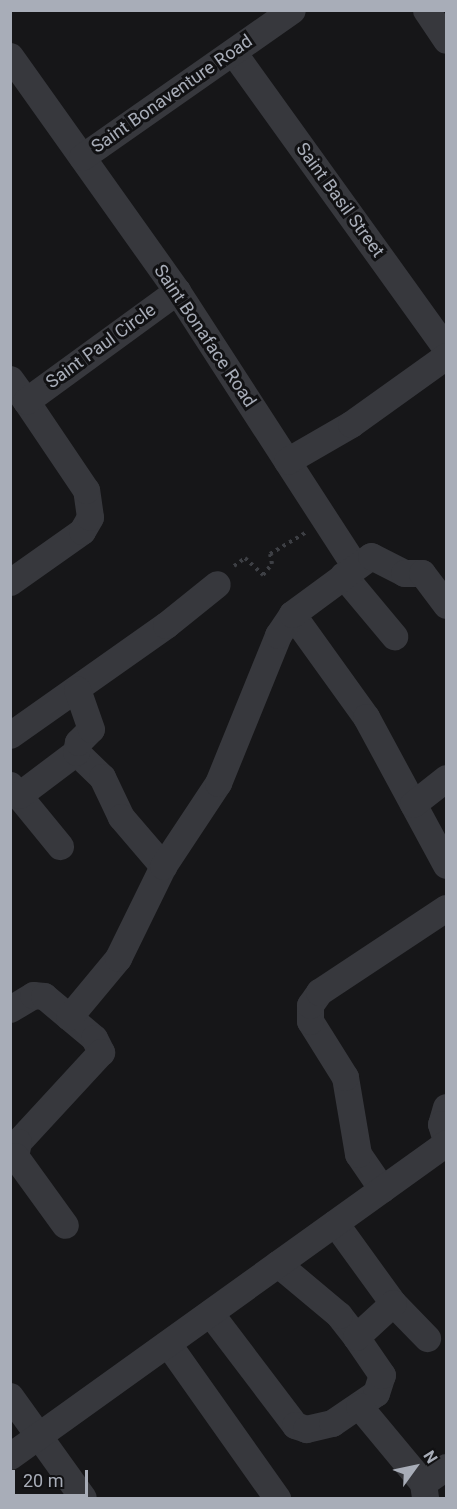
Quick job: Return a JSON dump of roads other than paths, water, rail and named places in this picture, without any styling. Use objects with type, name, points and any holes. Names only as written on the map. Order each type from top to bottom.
[{"type":"street","name":"Saint Bonaventure Road","points":[[82,157],[292,10]]},
{"type":"street","points":[[426,10],[447,40]]},
{"type":"street","name":"Saint Basil Street","points":[[233,52],[447,348]]},
{"type":"street","name":"Saint Bonaface Road","points":[[10,56],[177,291],[326,520],[349,570],[394,636]]},
{"type":"street","name":"Saint Paul Circle","points":[[26,401],[177,291]]},
{"type":"street","points":[[287,461],[351,424],[447,356]]},
{"type":"street","points":[[10,379],[86,490],[90,517],[82,531],[10,582]]},
{"type":"street","points":[[69,1017],[118,958],[163,866],[226,767],[278,635],[292,614],[371,556],[404,573],[419,571],[444,596]]},
{"type":"street","points":[[10,735],[77,689],[217,584]]},
{"type":"street","points":[[292,614],[366,717],[413,804],[443,850]]},
{"type":"street","points":[[60,846],[15,790],[76,752],[78,742],[91,726],[77,689]]},
{"type":"street","points":[[76,752],[102,777],[121,817],[163,866]]},
{"type":"street","points":[[413,804],[447,778]]},
{"type":"street","points":[[382,1189],[358,1154],[345,1077],[310,1021],[310,1005],[319,992],[447,908]]},
{"type":"street","points":[[10,1009],[38,994],[94,1038],[101,1052],[18,1142],[15,1156],[65,1225]]},
{"type":"street","points":[[10,1456],[447,1142],[441,1124],[447,1107]]},
{"type":"street","points":[[336,1223],[393,1302],[427,1338]]},
{"type":"street","points":[[210,1313],[295,1425],[306,1429],[332,1423],[359,1406],[376,1393],[383,1379],[339,1315],[278,1264]]},
{"type":"street","points":[[356,1337],[393,1302]]},
{"type":"street","points":[[168,1344],[277,1498]]},
{"type":"street","points":[[10,1396],[83,1498]]},
{"type":"street","points":[[359,1406],[424,1491],[447,1467]]}]
